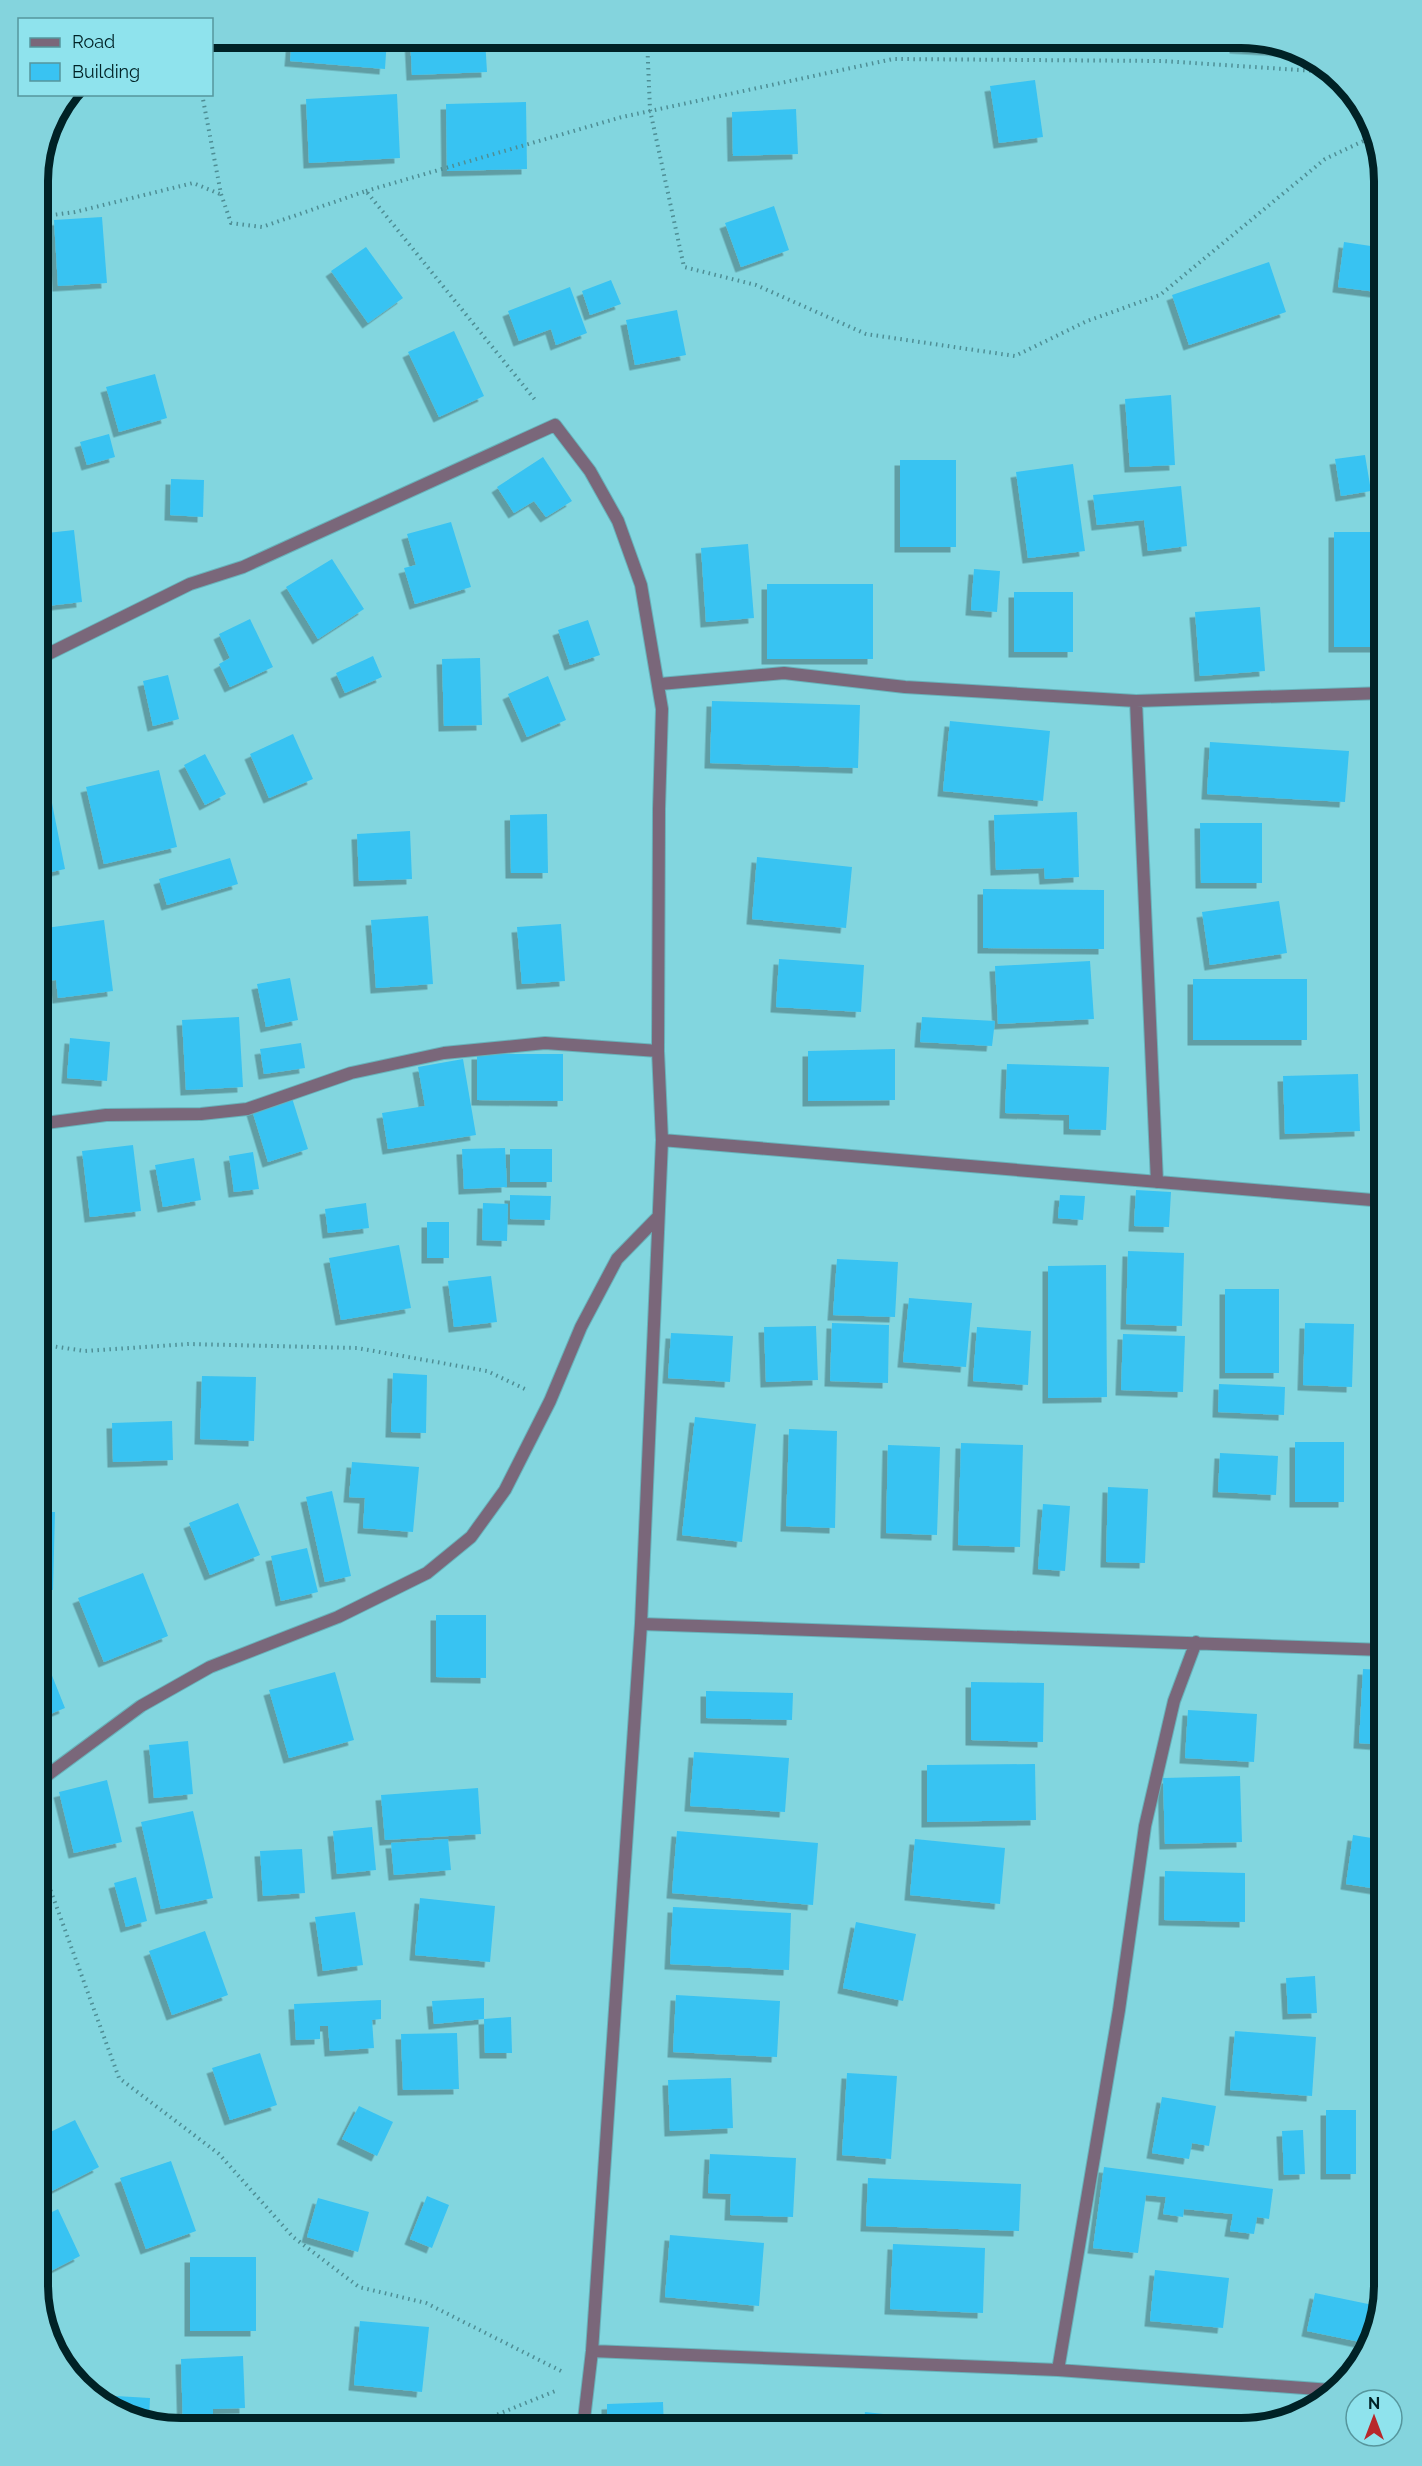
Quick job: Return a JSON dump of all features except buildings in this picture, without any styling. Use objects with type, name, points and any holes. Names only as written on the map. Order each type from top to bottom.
[{"type":"street","points":[[48,654],[190,584],[243,567],[555,425],[590,471],[618,521],[641,585],[660,684],[662,709],[659,809],[658,1051],[662,1140],[641,1624],[592,2351],[585,2379],[584,2418]]},
{"type":"street","points":[[660,684],[784,673],[905,687],[1136,701],[1374,693]]},
{"type":"street","points":[[1136,701],[1157,1182]]},
{"type":"street","points":[[48,1123],[106,1115],[201,1114],[248,1109],[351,1073],[444,1053],[545,1043],[658,1051]]},
{"type":"street","points":[[662,1140],[1374,1200]]},
{"type":"street","points":[[48,1775],[141,1706],[210,1667],[338,1617],[427,1573],[471,1537],[505,1490],[550,1401],[581,1327],[617,1259],[658,1217]]},
{"type":"street","points":[[641,1624],[1374,1650]]},
{"type":"street","points":[[1058,2370],[1119,2010],[1145,1826],[1174,1701],[1196,1642]]},
{"type":"street","points":[[592,2351],[1058,2370],[1323,2389]]},
{"type":"path","points":[[647,48],[650,110],[684,267],[756,285],[866,334],[1015,356],[1087,321],[1160,296],[1325,159],[1367,139]]},
{"type":"path","points":[[202,96],[221,194],[231,223],[262,227],[366,191],[650,110],[893,59],[1163,61],[1316,71]]},
{"type":"path","points":[[48,216],[75,212],[193,183],[221,194]]},
{"type":"path","points":[[366,191],[555,425]]},
{"type":"path","points":[[48,1345],[85,1351],[189,1344],[357,1348],[487,1371],[550,1401]]},
{"type":"path","points":[[48,1884],[119,2078],[219,2154],[293,2236],[359,2287],[426,2303],[585,2379]]},
{"type":"path","points":[[489,2418],[585,2379]]}]
